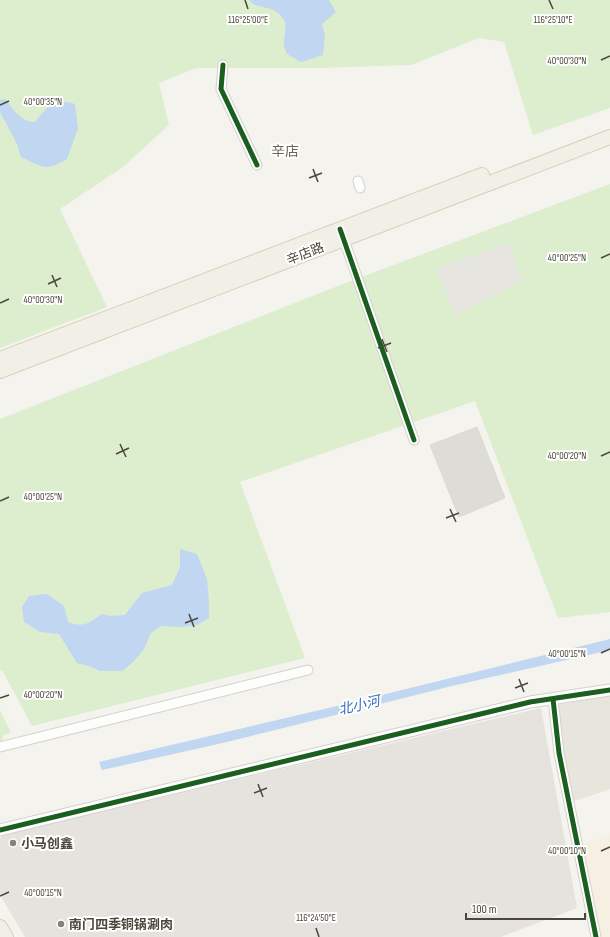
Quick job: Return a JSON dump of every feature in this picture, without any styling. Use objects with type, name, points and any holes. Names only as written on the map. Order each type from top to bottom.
[{"type":"main road","name":"辛店路","points":[[0,371],[610,127]]},
{"type":"main road","name":"辛店路","points":[[0,359],[610,137]]},
{"type":"main road","points":[[0,926],[6,937]]},
{"type":"street","points":[[223,65],[221,89],[257,165]]},
{"type":"street","points":[[342,234],[414,440]]},
{"type":"street","points":[[0,747],[308,670]]},
{"type":"street","points":[[0,830],[530,702],[610,690]]},
{"type":"street","points":[[553,698],[559,753],[596,937]]},
{"type":"shaded area","points":[[510,243],[522,281],[455,315],[436,269]]},
{"type":"shaded area","points":[[610,696],[610,789],[569,803],[557,705]]},
{"type":"shaded area","points":[[541,708],[577,908],[501,937],[25,937],[0,895],[0,839],[3,835]]},
{"type":"shaded area","points":[[610,834],[610,937],[601,937],[580,846]]},
{"type":"green space","points":[[0,0],[610,0],[610,108],[533,135],[504,42],[479,38],[411,65],[322,68],[196,68],[159,83],[169,125],[123,167],[60,209],[107,307],[0,348]]},
{"type":"green space","points":[[610,184],[610,612],[558,618],[475,401],[240,482],[305,658],[32,726],[2,670],[0,671],[0,419],[343,284]]},
{"type":"green space","points":[[0,710],[11,732],[3,736],[3,741],[0,741]]},
{"type":"water","points":[[249,0],[329,0],[336,12],[322,24],[325,35],[323,55],[301,62],[287,54],[284,46],[286,26],[284,20],[275,11],[256,5]]},
{"type":"water","points":[[5,99],[14,111],[21,117],[35,122],[47,108],[56,103],[68,102],[75,104],[78,128],[67,159],[53,166],[44,167],[21,157],[17,144],[0,112],[0,100]]},
{"type":"water","points":[[180,549],[197,554],[207,579],[209,618],[197,625],[181,627],[161,626],[151,633],[143,651],[122,671],[100,671],[77,663],[59,634],[40,632],[24,622],[22,607],[29,596],[47,594],[64,606],[68,622],[74,624],[86,624],[102,614],[110,616],[125,615],[142,593],[172,585],[180,567]]},
{"type":"water","name":"北小河","points":[[610,639],[610,650],[452,686],[227,742],[102,770],[99,762],[341,705]]},
{"type":"building","points":[[477,427],[505,498],[459,517],[430,445]]},
{"type":"cycle path","points":[[223,65],[221,89],[257,165]]},
{"type":"cycle path","points":[[340,229],[414,440]]},
{"type":"cycle path","points":[[0,830],[530,702],[610,690]]},
{"type":"cycle path","points":[[553,699],[559,753],[596,937]]},
{"type":"place","name":"小马创鑫","points":[[13,843]]},
{"type":"place","name":"南门四季铜锅涮肉","points":[[61,924]]},
{"type":"district","name":"辛店","points":[[285,151]]}]
